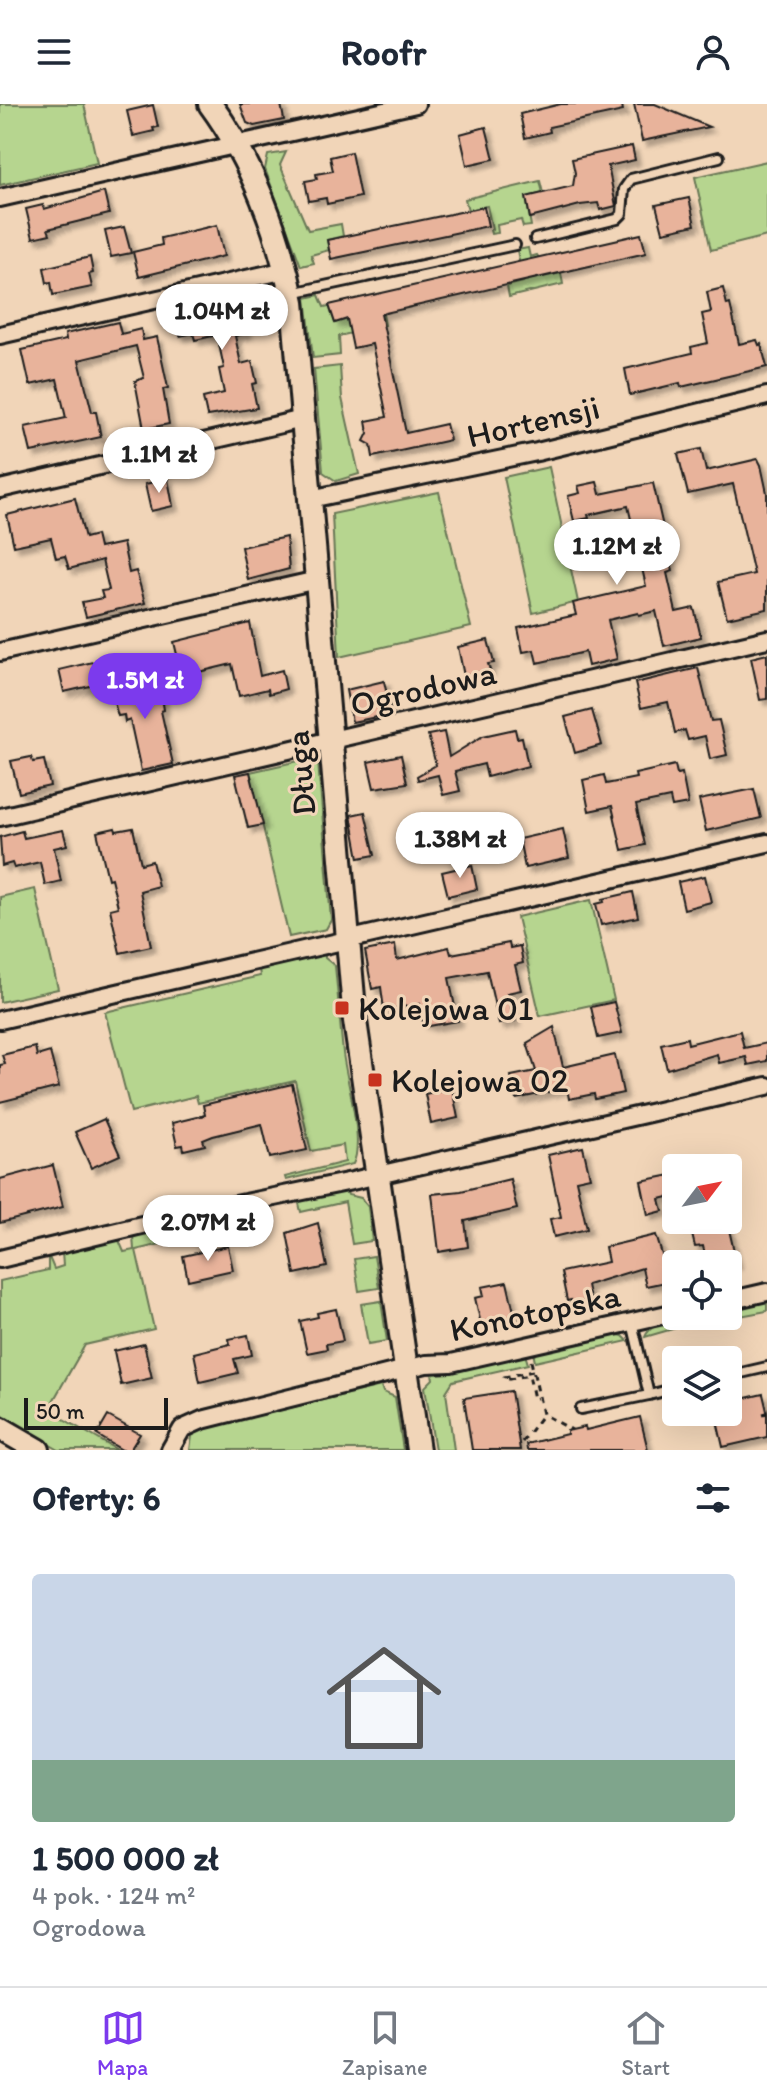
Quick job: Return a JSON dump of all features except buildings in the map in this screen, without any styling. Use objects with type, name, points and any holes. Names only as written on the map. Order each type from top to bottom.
[{"type":"street","name":"Długa","points":[[210,104],[236,144],[268,214],[291,293],[363,1083],[418,1450]]},
{"type":"street","points":[[0,198],[416,104]]},
{"type":"street","points":[[0,335],[286,270]]},
{"type":"street","name":"Hortensji","points":[[310,499],[537,452],[767,396]]},
{"type":"street","points":[[0,489],[303,419]]},
{"type":"street","points":[[0,652],[317,580]]},
{"type":"street","name":"Ogrodowa","points":[[0,817],[767,639]]},
{"type":"street","points":[[0,1020],[767,843]]},
{"type":"street","points":[[0,1259],[767,1086]]},
{"type":"street","points":[[742,1298],[767,1292]]},
{"type":"street","name":"Konotopska","points":[[170,1450],[182,1429],[193,1423],[426,1364],[451,1363],[662,1315]]},
{"type":"street","points":[[0,1428],[38,1450]]},
{"type":"lane","points":[[535,239],[617,219],[624,208],[625,185],[631,179],[719,157]]},
{"type":"lane","points":[[291,293],[515,245]]},
{"type":"lane","points":[[632,1322],[649,1395]]},
{"type":"lane","points":[[742,1373],[767,1367]]},
{"type":"lane","points":[[581,1409],[662,1392]]},
{"type":"path","points":[[531,1363],[543,1414],[572,1430]]},
{"type":"path","points":[[533,1371],[504,1377],[505,1380],[529,1375],[534,1399],[539,1398]]},
{"type":"path","points":[[522,1442],[543,1414]]},
{"type":"green space","points":[[0,104],[84,104],[97,163],[0,185]]},
{"type":"green space","points":[[286,152],[280,165],[308,230],[341,224],[343,236],[327,240],[329,250],[311,255],[314,263],[301,266],[265,169],[268,155]]},
{"type":"green space","points":[[767,161],[767,236],[711,250],[695,177]]},
{"type":"green space","points":[[540,181],[543,193],[526,197],[531,226],[523,227],[521,220],[497,225],[498,233],[491,234],[487,206],[468,210],[465,199]]},
{"type":"green space","points":[[528,248],[530,257],[537,255],[539,258],[543,277],[561,273],[563,284],[509,297],[507,286],[523,282],[517,250]]},
{"type":"green space","points":[[319,295],[324,307],[329,306],[335,323],[345,320],[342,306],[366,317],[383,314],[385,325],[339,336],[340,355],[313,358],[306,298]]},
{"type":"green space","points":[[340,366],[342,398],[359,474],[336,481],[323,472],[314,369]]},
{"type":"green space","points":[[549,467],[578,602],[533,613],[504,477]]},
{"type":"green space","points":[[439,492],[471,627],[339,657],[332,514]]},
{"type":"green space","points":[[312,758],[318,762],[331,920],[326,929],[289,937],[250,772]]},
{"type":"green space","points":[[35,889],[58,989],[0,1002],[0,897]]},
{"type":"green space","points":[[591,900],[614,1000],[540,1016],[517,917]]},
{"type":"green space","points":[[325,954],[325,958],[335,966],[343,1053],[356,1126],[353,1164],[286,1180],[285,1177],[345,1162],[343,1145],[311,1151],[295,1081],[198,1103],[196,1096],[131,1112],[105,1012],[260,976],[259,969]]},
{"type":"green space","points":[[346,1189],[348,1195],[361,1198],[368,1207],[372,1241],[352,1244],[345,1202],[301,1212],[298,1199]]},
{"type":"green space","points":[[194,1220],[197,1235],[136,1250],[154,1329],[85,1345],[48,1410],[117,1450],[59,1450],[0,1416],[0,1281],[48,1270],[48,1255],[54,1269],[63,1266],[62,1252],[118,1238],[124,1252],[134,1250],[133,1235]]},
{"type":"green space","points":[[374,1256],[379,1288],[359,1291],[354,1259]]},
{"type":"green space","points":[[767,1300],[767,1311],[742,1316],[742,1306]]},
{"type":"green space","points":[[381,1301],[387,1341],[368,1344],[361,1304]]},
{"type":"green space","points":[[662,1323],[662,1330],[669,1330],[645,1337],[650,1330]]},
{"type":"green space","points":[[615,1334],[628,1341],[535,1362],[533,1352]]},
{"type":"green space","points":[[525,1354],[528,1364],[453,1381],[446,1392],[454,1450],[435,1450],[425,1387],[433,1379],[432,1373],[451,1372]]},
{"type":"green space","points":[[381,1386],[383,1392],[395,1397],[403,1450],[190,1450],[192,1436],[202,1429]]},
{"type":"place","name":"Kolejowa 01","points":[[342,1008]]},
{"type":"place","name":"Kolejowa 02","points":[[375,1080]]}]
